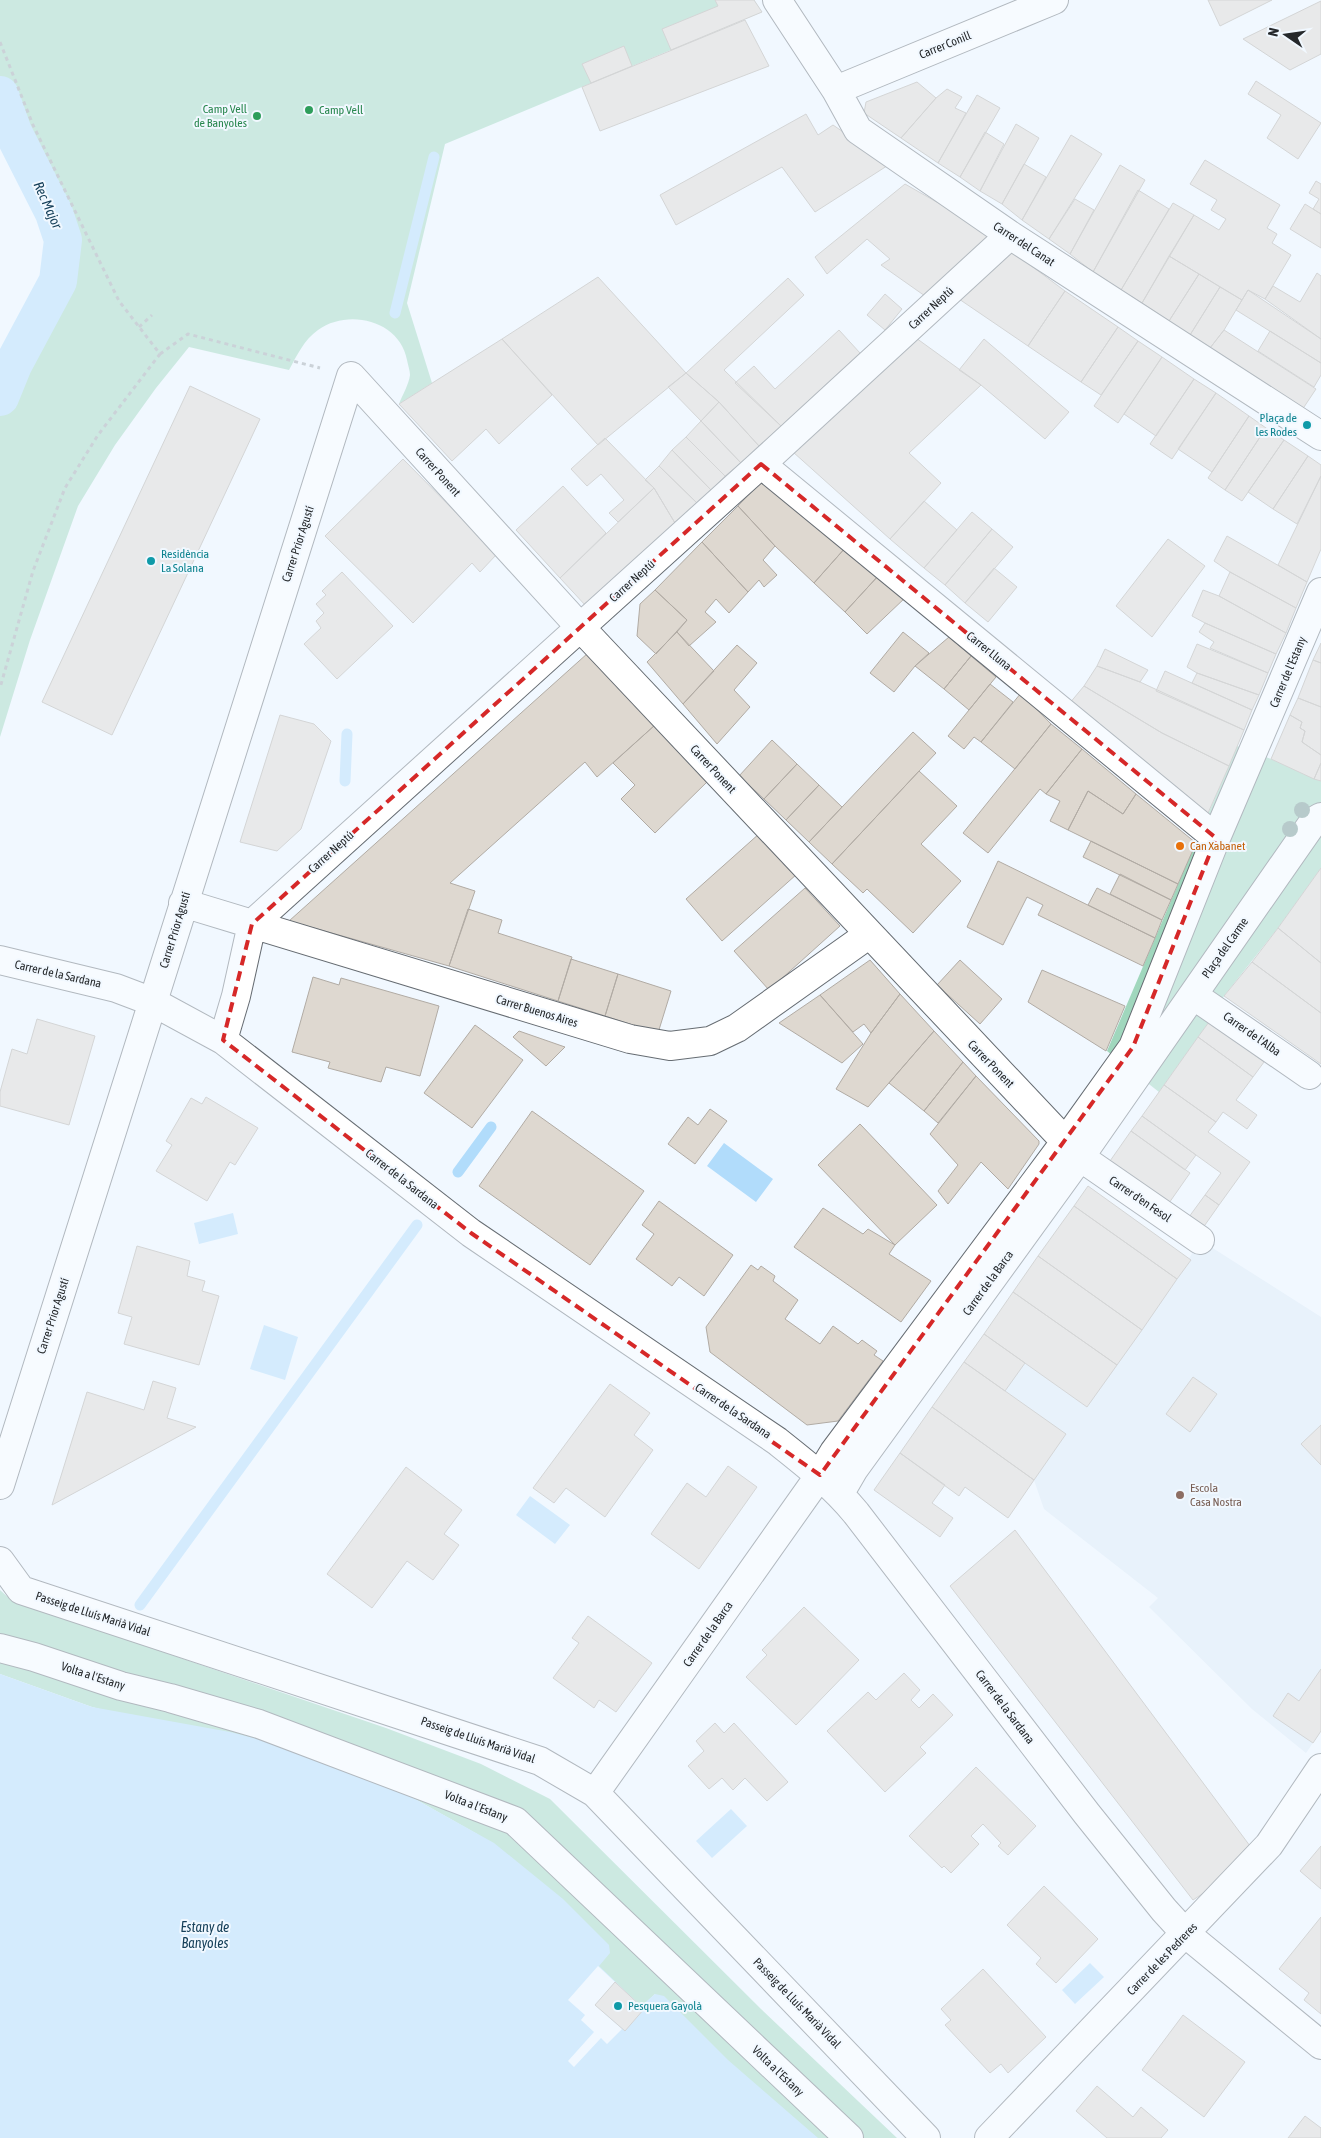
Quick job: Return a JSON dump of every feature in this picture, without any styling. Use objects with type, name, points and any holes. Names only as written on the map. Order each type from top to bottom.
[{"type":"street","name":"Carrer del Canat","points":[[777,0],[836,90],[858,130],[1010,235],[1321,436]]},
{"type":"street","name":"Carrer Conill","points":[[836,90],[1054,0]]},
{"type":"street","name":"Carrer Neptú","points":[[252,924],[761,464],[1010,235]]},
{"type":"street","name":"Carrer Ponent","points":[[351,376],[580,627],[1072,1150]]},
{"type":"street","name":"Carrer Prior Agustí","points":[[0,1485],[351,376]]},
{"type":"street","name":"Carrer Lluna","points":[[761,464],[1216,838]]},
{"type":"street","name":"Carrer de l'Estany","points":[[1216,838],[1321,592]]},
{"type":"street","name":"Plaça del Carme","points":[[1136,1073],[1317,819]]},
{"type":"street","points":[[1072,1150],[1133,1047],[1216,838]]},
{"type":"street","name":"Carrer Buenos Aires","points":[[183,903],[630,1039],[670,1046],[710,1041],[737,1028],[868,935]]},
{"type":"street","points":[[222,1040],[236,996],[252,924]]},
{"type":"street","name":"Carrer de la Sardana","points":[[0,960],[116,988],[153,1002],[222,1040],[471,1233],[777,1441],[820,1475],[840,1493],[1087,1814],[1164,1910],[1186,1934],[1321,2045]]},
{"type":"street","name":"Carrer de l'Alba","points":[[1193,994],[1310,1075]]},
{"type":"street","name":"Carrer de la Barca","points":[[595,1793],[820,1475],[834,1452],[1072,1150],[1136,1073]]},
{"type":"street","name":"Carrer de la Barca","points":[[840,1493],[854,1469],[1072,1150]]},
{"type":"street","name":"Carrer d'en Fesol","points":[[1072,1150],[1200,1240]]},
{"type":"street","name":"Passeig de Lluís Marià Vidal","points":[[0,1561],[21,1590],[540,1761],[595,1793],[926,2138]]},
{"type":"street","name":"Volta a l'Estany","points":[[0,1648],[34,1657],[120,1686],[170,1698],[259,1724],[515,1821],[849,2138]]},
{"type":"street","name":"Carrer de les Pedreres","points":[[989,2138],[1269,1845],[1321,1768]]},
{"type":"path","points":[[0,42],[33,124],[119,301],[160,354]]},
{"type":"path","points":[[139,327],[152,315]]},
{"type":"path","points":[[0,688],[33,571],[65,488],[98,435],[160,354],[188,334],[351,376]]},
{"type":"highlighted area","points":[[761,464],[1216,838],[1133,1047],[820,1475],[471,1233],[223,1040],[252,924]]},
{"type":"shaded area","name":"Escola Casa Nostra","points":[[1200,1240],[1321,1317],[1321,1731],[1306,1753],[1252,1709],[1149,1607],[1158,1598],[1044,1509],[1034,1480],[932,1407],[984,1334],[1087,1407],[1177,1279]]},
{"type":"green space","points":[[0,0],[754,0],[762,12],[445,144],[407,303],[432,383],[399,404],[409,379],[410,373],[407,360],[402,347],[394,336],[372,322],[344,320],[330,323],[313,334],[305,343],[289,370],[189,347],[156,388],[115,445],[78,506],[30,640],[0,737],[0,373],[41,297],[49,237],[33,198],[0,134]]},
{"type":"green space","points":[[1237,746],[1321,781],[1321,868],[1278,928],[1224,996],[1209,1022],[1159,1092],[1107,1051]]},
{"type":"green space","points":[[0,1590],[11,1600],[386,1728],[481,1764],[550,1799],[761,2009],[897,2138],[703,2138],[655,1994],[642,2007],[598,1966],[477,1834],[415,1799],[381,1783],[92,1707],[0,1674]]},
{"type":"water","points":[[724,1143],[773,1179],[756,1202],[707,1166]]},
{"type":"water","points":[[233,1213],[238,1234],[199,1244],[194,1223]]},
{"type":"water","points":[[264,1325],[298,1337],[285,1380],[250,1369]]},
{"type":"water","points":[[530,1496],[570,1525],[555,1544],[516,1515]]},
{"type":"water","name":"Estany de Banyoles","points":[[0,1674],[92,1707],[230,1732],[309,1752],[415,1799],[494,1843],[563,1899],[609,1945],[610,1953],[599,1966],[641,2006],[655,1994],[664,1996],[728,2060],[818,2138],[0,2138]]},
{"type":"water","points":[[731,1809],[747,1826],[712,1858],[696,1841]]},
{"type":"water","points":[[1090,1963],[1104,1977],[1075,2004],[1062,1990]]},
{"type":"pier","points":[[598,1966],[615,1982],[595,2005],[622,2029],[607,2044],[601,2038],[574,2067],[568,2061],[594,2032],[581,2020],[585,2015],[568,2000]]},
{"type":"building","points":[[715,0],[754,0],[762,12],[671,50],[662,29],[718,6]]},
{"type":"building","points":[[1208,0],[1272,0],[1220,26]]},
{"type":"building","points":[[1321,1],[1321,54],[1290,70],[1243,39]]},
{"type":"building","points":[[745,20],[769,66],[600,131],[582,87]]},
{"type":"building","points":[[624,46],[632,66],[591,83],[582,64]]},
{"type":"building","points":[[1256,81],[1321,123],[1298,159],[1267,138],[1281,115],[1248,94]]},
{"type":"building","points":[[917,82],[936,98],[901,138],[864,113],[866,102]]},
{"type":"building","points":[[947,89],[962,97],[955,108],[966,113],[938,163],[901,138],[936,98]]},
{"type":"building","points":[[977,95],[1000,108],[960,177],[938,163]]},
{"type":"building","points":[[806,114],[818,135],[833,125],[890,164],[815,212],[782,167],[676,225],[660,195]]},
{"type":"building","points":[[1016,124],[1039,138],[1002,204],[980,191]]},
{"type":"building","points":[[985,132],[1004,144],[980,191],[960,177]]},
{"type":"building","points":[[1071,135],[1102,154],[1049,239],[1022,220]]},
{"type":"building","points":[[1205,160],[1280,205],[1267,228],[1277,234],[1272,243],[1291,255],[1265,299],[1248,290],[1242,300],[1169,256],[1194,215],[1219,230],[1226,219],[1211,210],[1217,200],[1190,184]]},
{"type":"building","points":[[1024,164],[1046,177],[1022,220],[1002,204]]},
{"type":"building","points":[[1120,165],[1145,180],[1093,272],[1070,254]]},
{"type":"building","points":[[1316,181],[1321,184],[1321,214],[1313,209],[1319,199],[1309,193]]},
{"type":"building","points":[[905,184],[991,233],[925,296],[881,265],[890,259],[867,239],[827,274],[815,257]]},
{"type":"building","points":[[1138,190],[1169,209],[1121,290],[1093,272]]},
{"type":"building","points":[[1075,199],[1094,210],[1070,254],[1049,239]]},
{"type":"building","points":[[1173,203],[1194,215],[1142,303],[1121,290]]},
{"type":"building","points":[[1305,204],[1321,214],[1321,248],[1290,229]]},
{"type":"building","points":[[1010,250],[1065,291],[1028,346],[959,299]]},
{"type":"building","points":[[1169,256],[1199,274],[1169,321],[1142,303]]},
{"type":"building","points":[[1317,273],[1321,276],[1321,339],[1265,299],[1273,286],[1300,302]]},
{"type":"building","points":[[1199,274],[1220,287],[1190,335],[1169,321]]},
{"type":"building","points":[[598,277],[686,373],[598,445],[502,339]]},
{"type":"building","points":[[788,278],[804,295],[724,370],[781,426],[759,446],[719,402],[686,373]]},
{"type":"building","points":[[1220,287],[1242,300],[1224,330],[1210,348],[1190,335]]},
{"type":"building","points":[[1248,290],[1321,339],[1321,363],[1236,310]]},
{"type":"building","points":[[1065,291],[1118,327],[1081,382],[1028,346]]},
{"type":"building","points":[[885,294],[902,309],[885,330],[867,315]]},
{"type":"building","points":[[1118,327],[1138,341],[1101,395],[1081,382]]},
{"type":"building","points":[[839,330],[860,353],[781,426],[735,383],[754,366],[775,389]]},
{"type":"building","points":[[1224,330],[1316,389],[1302,410],[1210,348]]},
{"type":"building","points":[[1270,331],[1321,363],[1321,375],[1314,387],[1258,351]]},
{"type":"building","points":[[916,338],[981,385],[909,453],[941,483],[890,539],[793,452]]},
{"type":"building","points":[[502,339],[552,395],[499,444],[486,429],[452,461],[399,404]]},
{"type":"building","points":[[984,339],[1069,412],[1045,439],[981,385],[959,370]]},
{"type":"building","points":[[1138,341],[1162,357],[1118,423],[1094,406]]},
{"type":"building","points":[[1162,357],[1194,379],[1156,436],[1124,414]]},
{"type":"building","points":[[686,373],[719,402],[701,421],[668,387]]},
{"type":"building","points":[[1194,379],[1216,393],[1172,459],[1150,444]]},
{"type":"building","name":"Residència La Solana","points":[[190,386],[260,419],[112,735],[42,702]]},
{"type":"building","points":[[1216,393],[1249,416],[1212,472],[1178,449]]},
{"type":"building","points":[[719,402],[759,446],[741,463],[701,421]]},
{"type":"building","points":[[1249,416],[1266,428],[1225,490],[1208,478]]},
{"type":"building","points":[[701,421],[741,463],[725,476],[686,437]]},
{"type":"building","points":[[1266,428],[1284,440],[1242,501],[1225,490]]},
{"type":"building","points":[[686,437],[725,476],[711,490],[672,450]]},
{"type":"building","points":[[605,438],[654,488],[618,522],[609,513],[624,500],[601,474],[587,486],[571,469]]},
{"type":"building","points":[[1284,440],[1308,456],[1273,509],[1248,492]]},
{"type":"building","points":[[672,450],[711,490],[697,503],[659,466]]},
{"type":"building","points":[[1308,456],[1321,465],[1321,476],[1297,524],[1273,509]]},
{"type":"building","points":[[403,459],[497,554],[480,572],[472,563],[413,623],[325,536]]},
{"type":"building","points":[[659,466],[697,503],[675,523],[654,488],[645,480]]},
{"type":"building","points":[[1321,476],[1321,549],[1307,582],[1278,565]]},
{"type":"building","points":[[764,478],[846,547],[814,583],[775,546],[738,506]]},
{"type":"building","points":[[563,486],[606,533],[560,578],[516,530]]},
{"type":"building","points":[[654,488],[675,523],[586,606],[560,578]]},
{"type":"building","points":[[924,501],[957,530],[924,568],[890,539]]},
{"type":"building","points":[[738,506],[775,546],[763,560],[777,575],[764,587],[759,580],[748,592],[702,542]]},
{"type":"building","points":[[972,512],[992,529],[945,585],[924,568]]},
{"type":"building","points":[[992,529],[1013,547],[965,603],[945,585]]},
{"type":"building","points":[[1227,536],[1307,582],[1296,608],[1230,572],[1214,561]]},
{"type":"building","points":[[1168,539],[1205,566],[1152,637],[1116,606]]},
{"type":"building","points":[[702,542],[748,592],[729,613],[716,599],[705,612],[716,622],[689,646],[677,632],[687,620],[655,590]]},
{"type":"building","points":[[846,547],[879,575],[845,612],[814,583]]},
{"type":"building","points":[[994,568],[1017,587],[988,622],[965,603]]},
{"type":"building","points":[[342,572],[393,626],[337,679],[304,644],[321,628],[316,621],[324,613],[316,604],[326,595],[322,591]]},
{"type":"building","points":[[1230,572],[1296,608],[1286,633],[1219,596]]},
{"type":"building","points":[[879,575],[906,597],[867,634],[845,612]]},
{"type":"building","points":[[655,590],[687,620],[656,654],[637,636],[640,604]]},
{"type":"building","points":[[1203,590],[1219,596],[1286,633],[1276,654],[1192,616]]},
{"type":"building","points":[[1205,623],[1276,654],[1268,673],[1210,648],[1214,642],[1199,632]]},
{"type":"building","points":[[677,632],[714,671],[683,704],[647,662]]},
{"type":"building","points":[[903,632],[929,653],[915,666],[894,692],[870,673]]},
{"type":"building","points":[[949,637],[971,656],[944,689],[915,666]]},
{"type":"building","points":[[1321,643],[1321,663],[1313,660]]},
{"type":"building","points":[[1197,644],[1268,673],[1259,695],[1197,673],[1187,667]]},
{"type":"building","points":[[737,645],[757,663],[734,690],[750,707],[717,744],[683,704]]},
{"type":"building","points":[[1105,649],[1148,670],[1140,682],[1097,666]]},
{"type":"building","points":[[588,653],[655,725],[597,777],[585,762],[450,883],[475,891],[449,966],[289,921]]},
{"type":"building","points":[[971,656],[996,677],[969,710],[944,689]]},
{"type":"building","points":[[1313,660],[1321,663],[1321,707],[1298,698]]},
{"type":"building","points":[[1097,666],[1140,682],[1244,730],[1229,766],[1162,733],[1084,686]]},
{"type":"building","points":[[1165,671],[1252,710],[1244,730],[1156,691]]},
{"type":"building","points":[[1197,673],[1259,695],[1252,710],[1192,683]]},
{"type":"building","points":[[990,684],[1013,702],[981,742],[974,737],[964,749],[948,736]]},
{"type":"building","points":[[1084,686],[1162,733],[1229,766],[1208,813],[1069,704]]},
{"type":"building","points":[[1021,693],[1051,724],[1015,769],[981,742]]},
{"type":"building","points":[[1298,698],[1321,707],[1321,755],[1302,742],[1305,731],[1300,728],[1302,722],[1290,715]]},
{"type":"building","points":[[280,715],[314,724],[331,741],[301,829],[277,851],[240,842]]},
{"type":"building","points":[[1290,715],[1302,722],[1300,728],[1305,731],[1302,742],[1321,755],[1321,763],[1314,779],[1271,759]]},
{"type":"building","points":[[1051,724],[1082,749],[1046,794],[1040,789],[988,853],[963,833]]},
{"type":"building","points":[[655,725],[708,781],[655,833],[621,799],[635,785],[613,763]]},
{"type":"building","points":[[913,732],[936,753],[832,864],[809,842]]},
{"type":"building","points":[[772,740],[797,764],[764,799],[739,776]]},
{"type":"building","points":[[1082,749],[1136,794],[1123,814],[1088,791],[1068,830],[1050,821],[1060,801],[1046,794]]},
{"type":"building","points":[[1321,763],[1321,781],[1314,779]]},
{"type":"building","points":[[797,764],[819,785],[786,820],[764,799]]},
{"type":"building","points":[[919,771],[957,806],[921,844],[961,881],[913,933],[867,889],[863,893],[832,864]]},
{"type":"building","points":[[819,785],[842,807],[809,842],[786,820]]},
{"type":"building","points":[[1088,791],[1123,814],[1136,794],[1196,843],[1178,884],[1068,830]]},
{"type":"building","points":[[760,833],[797,874],[722,941],[686,899]]},
{"type":"building","points":[[1091,841],[1178,884],[1171,900],[1083,857]]},
{"type":"building","points":[[998,861],[1155,938],[1143,966],[1038,915],[1043,905],[1027,897],[1003,945],[967,927]]},
{"type":"building","points":[[1321,868],[1321,963],[1278,928]]},
{"type":"building","points":[[1120,874],[1171,900],[1162,920],[1110,894]]},
{"type":"building","points":[[805,888],[840,926],[769,990],[734,951]]},
{"type":"building","points":[[1097,888],[1162,920],[1155,938],[1088,905]]},
{"type":"building","points":[[468,909],[502,920],[498,933],[572,957],[558,1001],[449,966]]},
{"type":"building","points":[[1278,928],[1321,963],[1321,1013],[1252,962]]},
{"type":"building","points":[[571,959],[618,974],[605,1016],[558,1001]]},
{"type":"building","points":[[870,960],[900,994],[871,1033],[864,1024],[853,1032],[820,995]]},
{"type":"building","points":[[960,960],[1002,999],[980,1024],[937,985]]},
{"type":"building","points":[[1252,962],[1321,1013],[1321,1064],[1224,996]]},
{"type":"building","points":[[1042,970],[1125,1006],[1106,1051],[1028,1002]]},
{"type":"building","points":[[618,974],[671,991],[658,1033],[605,1016]]},
{"type":"building","points":[[313,977],[339,985],[341,978],[439,1006],[420,1076],[386,1067],[381,1082],[328,1068],[330,1062],[292,1052]]},
{"type":"building","points":[[900,994],[934,1031],[868,1107],[836,1089],[871,1033]]},
{"type":"building","points":[[820,995],[863,1044],[842,1063],[779,1023]]},
{"type":"building","points":[[37,1019],[95,1036],[69,1125],[0,1106],[0,1092],[12,1049],[27,1054]]},
{"type":"building","points":[[1209,1022],[1264,1062],[1253,1077],[1198,1037]]},
{"type":"building","points":[[475,1025],[523,1060],[472,1128],[424,1093]]},
{"type":"building","points":[[519,1031],[565,1047],[546,1066],[513,1037]]},
{"type":"building","points":[[934,1031],[963,1062],[924,1111],[889,1083]]},
{"type":"building","points":[[1198,1037],[1253,1077],[1236,1100],[1257,1115],[1247,1129],[1223,1112],[1216,1122],[1164,1085]]},
{"type":"building","points":[[963,1062],[976,1076],[938,1123],[924,1111]]},
{"type":"building","points":[[976,1076],[1039,1141],[1039,1144],[1008,1189],[981,1162],[948,1204],[938,1191],[958,1165],[930,1134]]},
{"type":"building","points":[[1164,1085],[1216,1122],[1208,1132],[1250,1162],[1219,1205],[1205,1195],[1221,1173],[1142,1116]]},
{"type":"building","points":[[206,1097],[258,1128],[235,1165],[230,1162],[207,1201],[156,1171],[172,1145],[166,1141],[191,1098],[202,1104]]},
{"type":"building","points":[[710,1109],[727,1121],[695,1164],[668,1144],[688,1117],[698,1125]]},
{"type":"building","points":[[532,1111],[644,1191],[590,1265],[479,1186]]},
{"type":"building","points":[[1142,1116],[1196,1155],[1185,1170],[1131,1131]]},
{"type":"building","points":[[860,1124],[937,1205],[895,1245],[818,1165]]},
{"type":"building","points":[[1131,1131],[1190,1173],[1169,1203],[1110,1161]]},
{"type":"building","points":[[1088,1186],[1191,1260],[1177,1279],[1074,1206]]},
{"type":"building","points":[[1205,1195],[1219,1205],[1200,1232],[1186,1221]]},
{"type":"building","points":[[659,1201],[733,1255],[704,1296],[679,1277],[672,1286],[636,1259],[654,1234],[642,1225]]},
{"type":"building","points":[[1074,1206],[1177,1279],[1142,1330],[1038,1256]]},
{"type":"building","points":[[823,1208],[863,1234],[868,1229],[895,1245],[889,1254],[931,1281],[901,1322],[794,1247]]},
{"type":"building","points":[[137,1246],[190,1261],[187,1276],[205,1281],[202,1291],[219,1296],[199,1365],[124,1344],[132,1317],[118,1313]]},
{"type":"building","points":[[1038,1256],[1142,1330],[1117,1365],[1013,1292]]},
{"type":"building","points":[[751,1265],[758,1270],[761,1266],[775,1276],[773,1281],[798,1300],[785,1319],[820,1344],[833,1326],[858,1344],[862,1340],[877,1351],[874,1355],[883,1361],[838,1421],[807,1425],[710,1352],[706,1327]]},
{"type":"building","points":[[1013,1292],[1117,1365],[1087,1407],[984,1334]]},
{"type":"building","points":[[984,1334],[1025,1363],[1005,1391],[964,1362]]},
{"type":"building","points":[[964,1362],[1066,1434],[1034,1480],[932,1407]]},
{"type":"building","points":[[1193,1377],[1217,1394],[1190,1432],[1166,1414]]},
{"type":"building","points":[[153,1381],[176,1388],[167,1418],[196,1427],[52,1505],[87,1392],[144,1410]]},
{"type":"building","points":[[610,1384],[650,1413],[634,1435],[653,1450],[605,1517],[566,1488],[554,1503],[533,1488]]},
{"type":"building","points":[[932,1407],[1034,1480],[1008,1518],[965,1487],[959,1496],[900,1453]]},
{"type":"building","points":[[1321,1425],[1321,1465],[1301,1444]]},
{"type":"building","points":[[900,1453],[945,1485],[932,1503],[953,1518],[940,1537],[874,1490]]},
{"type":"building","points":[[728,1466],[757,1487],[699,1569],[651,1534],[687,1483],[706,1497]]},
{"type":"building","points":[[406,1467],[462,1510],[444,1534],[459,1545],[433,1580],[407,1561],[372,1608],[327,1574]]},
{"type":"building","points":[[1015,1530],[1253,1850],[1211,1888],[1193,1900],[950,1586]]},
{"type":"building","points":[[804,1607],[859,1660],[796,1725],[746,1677],[767,1655],[762,1650]]},
{"type":"building","points":[[588,1616],[652,1663],[616,1712],[599,1700],[594,1708],[553,1678],[579,1643],[572,1638]]},
{"type":"building","points":[[1321,1669],[1321,1731],[1313,1743],[1273,1716],[1288,1693],[1299,1701]]},
{"type":"building","points":[[904,1673],[920,1690],[911,1700],[919,1708],[933,1694],[953,1715],[920,1747],[926,1753],[885,1792],[827,1731],[868,1692],[876,1700]]},
{"type":"building","points":[[715,1723],[724,1733],[734,1723],[788,1782],[767,1801],[745,1778],[733,1790],[722,1778],[709,1789],[688,1766],[704,1751],[696,1741]]},
{"type":"building","points":[[976,1767],[1036,1826],[1008,1855],[998,1846],[1001,1843],[983,1824],[971,1836],[979,1844],[951,1873],[944,1866],[942,1868],[909,1836]]},
{"type":"building","points":[[1321,1846],[1321,1889],[1300,1871]]},
{"type":"building","points":[[1044,1886],[1098,1939],[1056,1983],[1036,1964],[1041,1958],[1007,1925]]},
{"type":"building","points":[[1321,1917],[1321,2014],[1304,2000],[1309,1993],[1279,1969]]},
{"type":"building","points":[[983,1969],[1046,2037],[1008,2073],[1001,2064],[990,2073],[945,2025],[951,2020],[941,2009]]},
{"type":"building","name":"Pesquera Gayolà","points":[[615,1982],[644,2009],[625,2031],[595,2005]]},
{"type":"building","points":[[1183,2015],[1245,2062],[1204,2117],[1142,2070]]},
{"type":"building","points":[[1097,2086],[1133,2117],[1141,2107],[1168,2130],[1161,2138],[1107,2138],[1076,2111]]},
{"type":"building","points":[[1305,2116],[1321,2128],[1321,2138],[1288,2138]]},
{"type":"waterway","name":"Rec Major","points":[[0,95],[13,132],[54,213],[63,240],[58,281],[13,365],[0,397]]},
{"type":"waterway","points":[[395,313],[434,157]]},
{"type":"waterway","points":[[345,781],[347,734]]},
{"type":"waterway","points":[[458,1172],[491,1127]]},
{"type":"waterway","points":[[140,1605],[417,1225]]},
{"type":"place","name":"Camp Vell","points":[[309,110]]},
{"type":"place","name":"Camp Vell de Banyoles","points":[[257,116]]},
{"type":"place","name":"Plaça de les Rodes","points":[[1307,425]]},
{"type":"place","name":"Residència La Solana","points":[[151,561]]},
{"type":"place","name":"Can Xabanet","points":[[1180,846]]},
{"type":"place","name":"Escola Casa Nostra","points":[[1180,1495]]},
{"type":"place","name":"Pesquera Gayolà","points":[[618,2006]]}]
